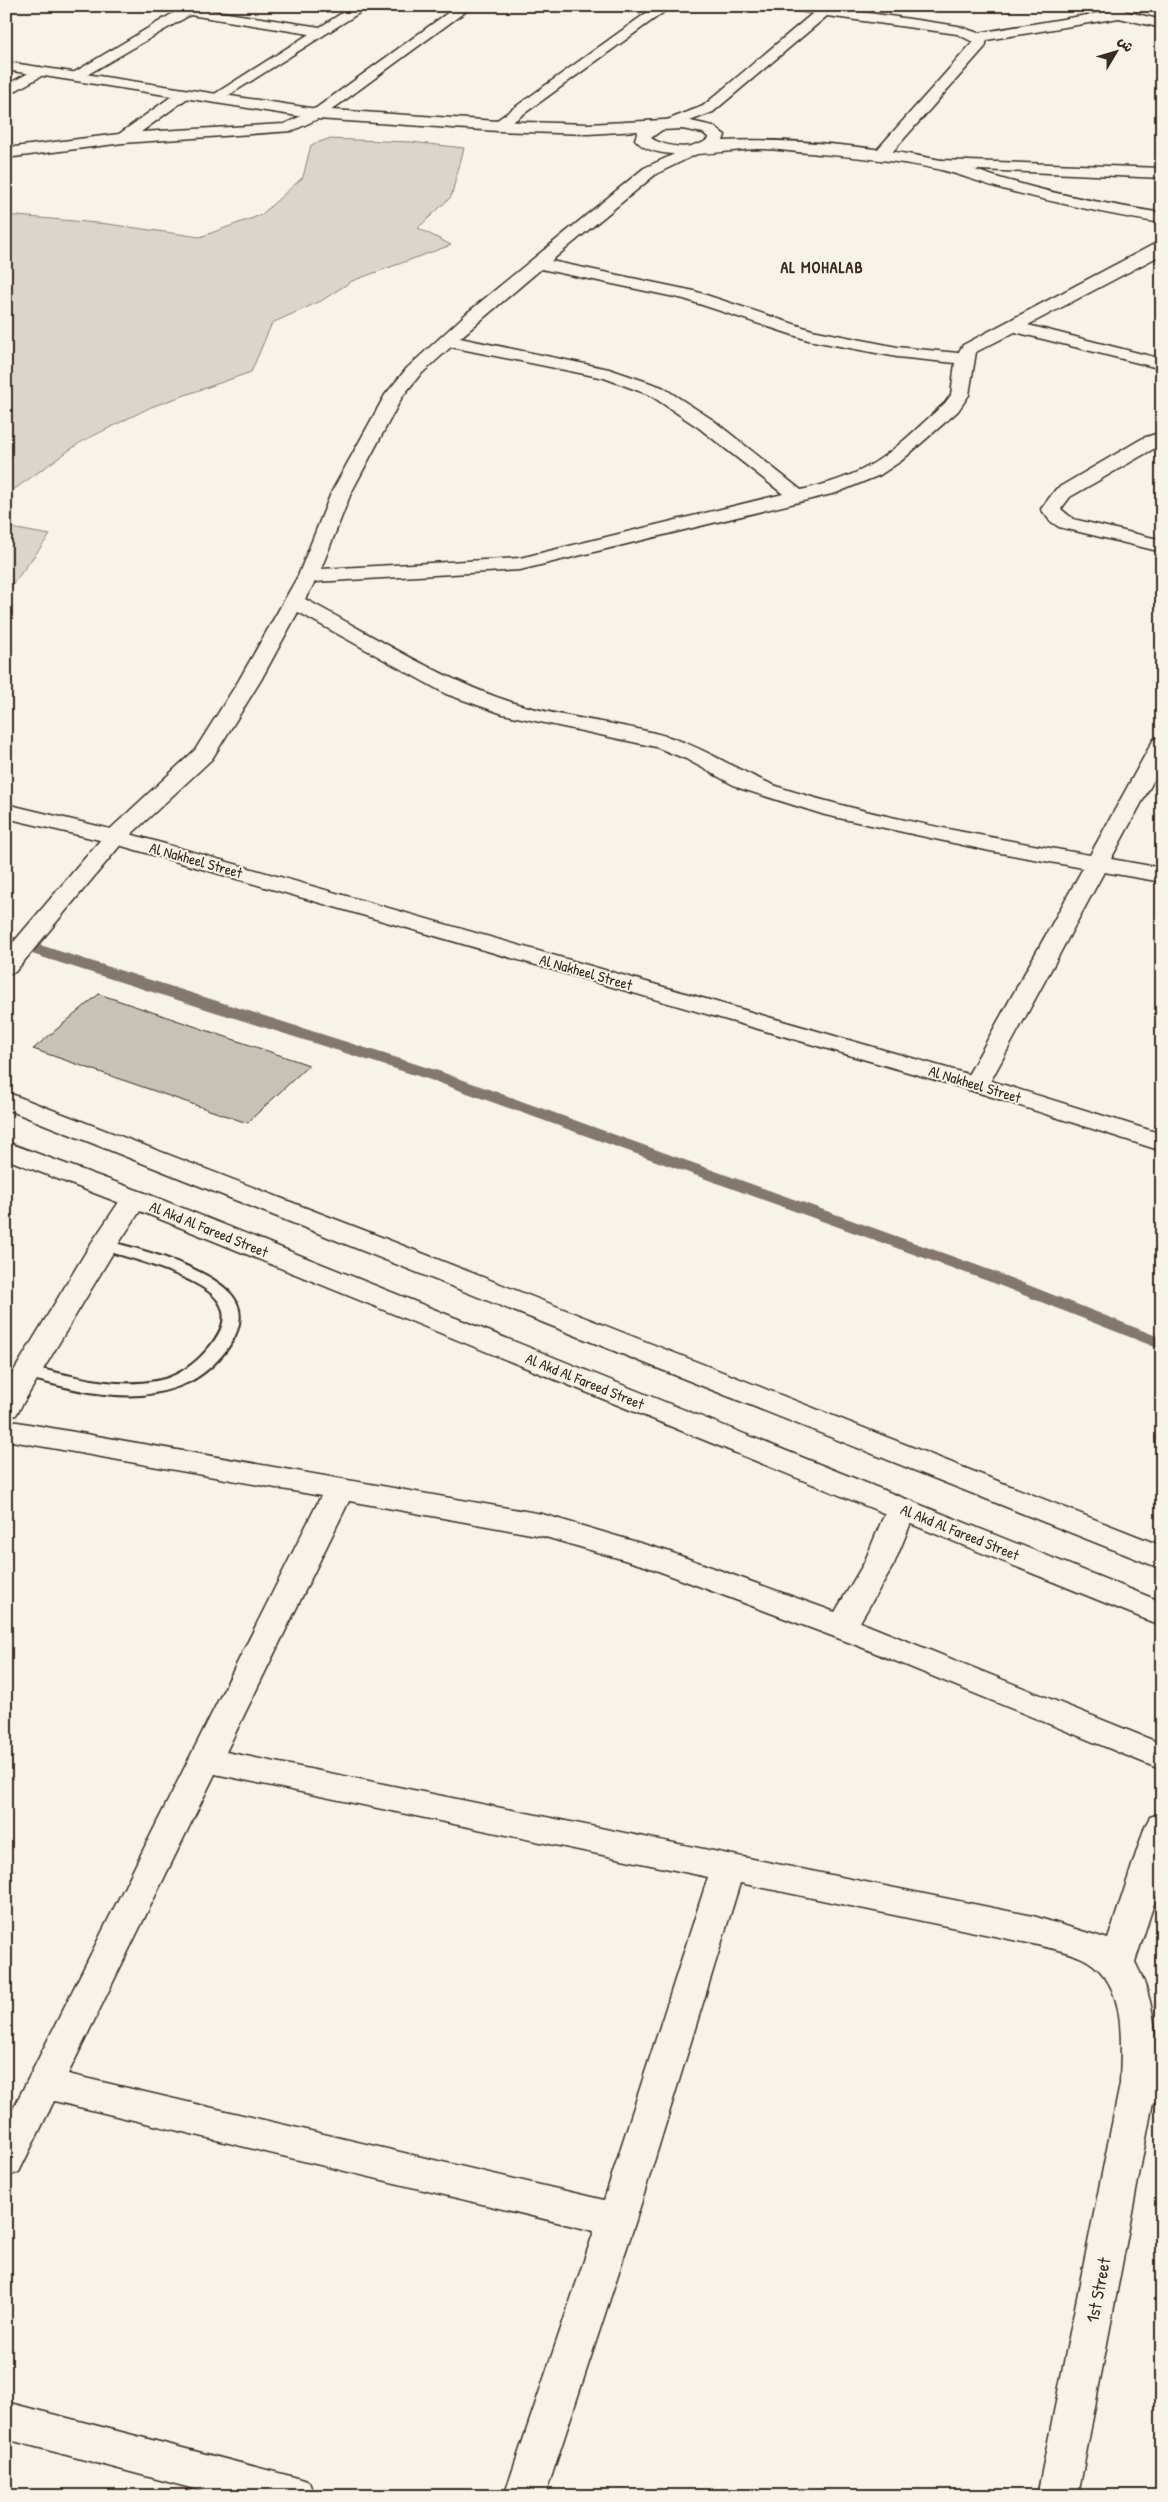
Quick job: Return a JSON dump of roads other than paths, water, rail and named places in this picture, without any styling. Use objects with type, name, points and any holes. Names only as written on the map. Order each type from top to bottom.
[{"type":"street","points":[[6,8],[10,6]]},
{"type":"street","points":[[218,98],[363,6]]},
{"type":"street","points":[[6,153],[123,138],[268,131],[287,128],[317,114],[466,6]]},
{"type":"street","points":[[498,126],[665,6]]},
{"type":"street","points":[[790,6],[958,30],[981,40],[980,44],[881,155]]},
{"type":"street","points":[[977,37],[1118,10],[1152,8]]},
{"type":"street","points":[[75,76],[192,9],[322,32]]},
{"type":"street","points":[[650,171],[653,162],[649,144],[644,139],[645,133],[689,118],[708,109],[815,9]]},
{"type":"street","points":[[1118,10],[1162,24]]},
{"type":"street","points":[[6,66],[317,114],[498,126],[588,129],[692,125],[763,144]]},
{"type":"street","points":[[6,92],[40,71]]},
{"type":"street","points":[[123,138],[184,94]]},
{"type":"street","points":[[6,966],[115,837],[204,754],[250,680],[308,576],[341,493],[394,395],[413,372],[447,341],[650,171],[717,138],[705,124],[708,109]]},
{"type":"street","points":[[588,129],[621,135],[677,150],[763,144],[881,155],[941,165],[1162,172]]},
{"type":"street","points":[[941,165],[1009,186],[1105,209],[1162,218]]},
{"type":"street","points":[[308,576],[520,564],[829,489],[872,471],[894,457],[952,407],[960,395],[964,359],[969,349],[1153,252],[1162,245]]},
{"type":"street","points":[[538,263],[688,295],[808,335],[897,352],[964,359]]},
{"type":"street","points":[[1012,326],[1162,364]]},
{"type":"street","points":[[447,341],[609,374],[656,391],[706,424],[798,497]]},
{"type":"street","points":[[1162,438],[1150,442],[1063,493],[1051,509],[1057,517],[1066,523],[1162,546]]},
{"type":"street","points":[[294,601],[420,672],[484,701],[562,721],[662,742],[694,754],[747,783],[833,810],[990,844],[1162,876]]},
{"type":"street","points":[[976,1084],[1162,744]]},
{"type":"street","name":"Al Nakheel Street","points":[[6,811],[115,837],[976,1084],[1162,1143]]},
{"type":"street","points":[[6,1100],[356,1236],[1162,1558]]},
{"type":"street","name":"Al Akd Al Fareed Street","points":[[6,1150],[135,1199],[902,1508],[1162,1615]]},
{"type":"street","points":[[6,1408],[104,1245],[135,1199]]},
{"type":"street","points":[[6,1430],[542,1525],[586,1536],[664,1560],[842,1626],[1162,1758]]},
{"type":"street","points":[[6,2161],[340,1489]]},
{"type":"street","points":[[842,1626],[879,1564],[902,1508]]},
{"type":"street","points":[[205,1760],[1033,1930],[1097,1950],[1117,1963],[1162,1826]]},
{"type":"street","points":[[524,2496],[617,2220],[728,1867]]},
{"type":"street","name":"1st Street","points":[[1057,2496],[1150,2086],[1132,1993],[1117,1963]]},
{"type":"street","points":[[45,2084],[617,2220]]},
{"type":"street","points":[[6,2420],[294,2496]]},
{"type":"lane","points":[[28,1372],[93,1385],[128,1388],[156,1387],[188,1376],[209,1360],[222,1342],[232,1323],[231,1310],[224,1296],[208,1286],[137,1253],[104,1245]]},
{"type":"waterway","points":[[6,940],[439,1077],[993,1277],[1162,1344]]},
{"type":"district","name":"AL MOHALAB","points":[[822,267]]}]
